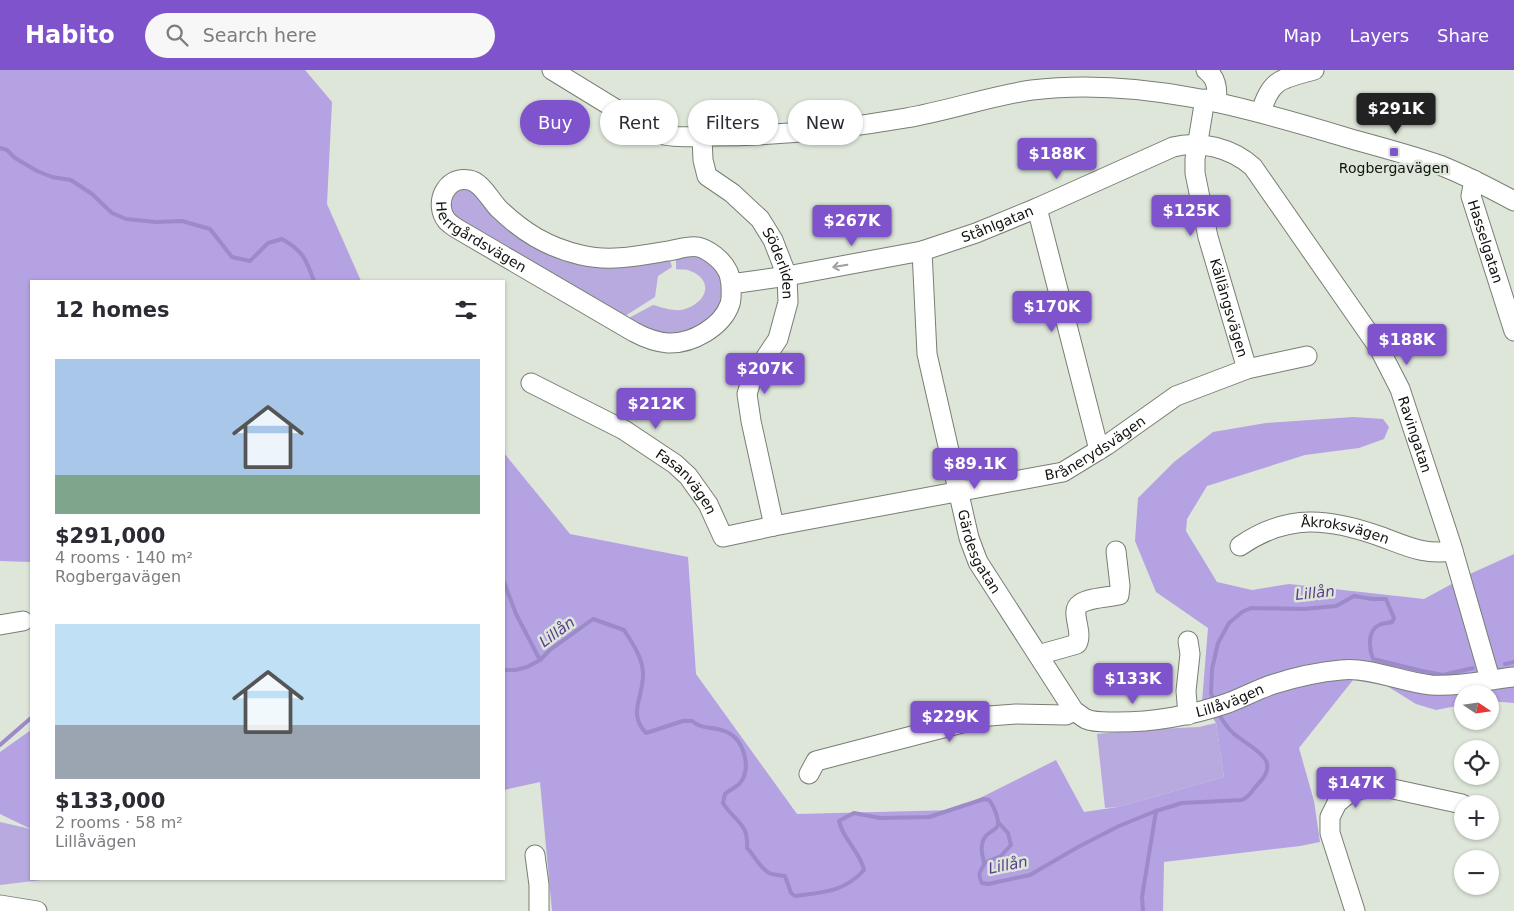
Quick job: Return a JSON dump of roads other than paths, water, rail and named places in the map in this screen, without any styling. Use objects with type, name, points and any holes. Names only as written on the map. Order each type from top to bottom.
[{"type":"street","points":[[552,70],[659,135],[688,136]]},
{"type":"street","points":[[1206,70],[1215,79],[1218,89],[1210,100]]},
{"type":"street","points":[[1261,112],[1269,90],[1277,82],[1314,70]]},
{"type":"street","points":[[778,134],[907,118],[998,96],[1048,89],[1129,89],[1210,100],[1261,112],[1440,166],[1474,180],[1514,201]]},
{"type":"street","name":"Källängsvägen","points":[[1210,100],[1197,144],[1195,173],[1208,237],[1246,369]]},
{"type":"street","name":"Ståhlgatan","points":[[787,276],[922,252],[1038,208],[1173,147],[1197,144]]},
{"type":"street","name":"Ravingatan","points":[[1197,144],[1233,154],[1253,167],[1378,348],[1400,389],[1453,551],[1490,679]]},
{"type":"street","name":"Söderliden","points":[[702,145],[703,160],[707,176],[732,193],[760,219],[773,240],[787,276],[788,302],[778,339],[752,378],[747,394],[774,526]]},
{"type":"street","name":"Herrgårdsvägen","points":[[460,179],[470,180],[478,185],[498,208],[545,244],[590,257],[624,258],[697,246],[710,252],[720,260],[728,271],[731,284],[730,301],[727,309],[723,317],[708,330],[682,341],[669,343],[644,337],[456,228],[446,220],[442,211],[443,193],[448,184],[460,179]]},
{"type":"street","name":"Hasselgatan","points":[[1474,180],[1471,196],[1514,331]]},
{"type":"street","points":[[1038,208],[1099,450]]},
{"type":"street","name":"Gärdesgatan","points":[[922,252],[927,354],[969,538],[978,562],[1074,711]]},
{"type":"street","points":[[731,284],[787,276]]},
{"type":"street","name":"Brånerydsvägen","points":[[723,536],[1063,472],[1099,450],[1176,396],[1246,369],[1307,356]]},
{"type":"street","name":"Fasanvägen","points":[[531,383],[624,430],[675,464],[688,476],[708,504],[723,536]]},
{"type":"street","name":"Åkroksvägen","points":[[1240,546],[1254,536],[1286,524],[1322,523],[1361,530],[1419,551],[1453,551]]},
{"type":"street","points":[[1038,656],[1077,644],[1080,632],[1075,612],[1081,603],[1119,594],[1120,586],[1116,551]]},
{"type":"street","points":[[0,625],[23,620]]},
{"type":"street","points":[[1188,641],[1190,654],[1186,691],[1192,713]]},
{"type":"street","name":"Lillåvägen","points":[[1074,711],[1086,720],[1103,722],[1145,721],[1192,713],[1309,674],[1344,670],[1361,670],[1431,685],[1456,685],[1514,677]]},
{"type":"street","points":[[809,774],[816,761],[958,723],[989,716],[1066,714],[1074,711]]},
{"type":"street","points":[[1355,911],[1330,832],[1330,818],[1337,803],[1348,794],[1361,789],[1384,787],[1454,802]]},
{"type":"street","points":[[535,855],[539,885],[539,911]]},
{"type":"street","points":[[0,905],[37,911]]},
{"type":"waterway","points":[[0,148],[7,150],[15,158],[37,171],[52,177],[71,180],[92,194],[112,213],[126,219],[156,222],[182,221],[210,229],[232,257],[250,261],[268,243],[282,239],[303,256],[314,280]]},
{"type":"waterway","points":[[505,585],[516,614],[540,660]]},
{"type":"waterway","name":"Lillån","points":[[1214,702],[1211,693],[1212,669],[1218,643],[1229,623],[1242,612],[1251,608],[1303,609],[1336,606],[1354,596],[1386,599],[1394,618],[1392,622],[1379,625],[1372,631],[1370,645],[1373,659],[1443,675],[1473,668]]},
{"type":"waterway","name":"Lillån","points":[[505,670],[527,667],[540,660],[550,650],[593,619],[624,630],[643,668],[643,682],[637,712],[640,726],[646,733],[683,721],[692,721],[700,726],[727,732],[738,741],[746,762],[744,777],[737,786],[725,794],[723,803],[746,833],[747,848],[760,865],[769,873],[785,876],[791,893],[795,896],[824,892],[841,887],[849,883],[864,870],[839,821],[854,813],[880,818],[929,817],[984,799],[989,800],[996,814],[998,825],[985,836],[982,845],[984,865],[980,876],[982,883],[988,884],[1030,875],[1119,826],[1156,811],[1182,803],[1242,800],[1249,795],[1265,775],[1266,761],[1262,755],[1231,731],[1217,711]]},
{"type":"waterway","name":"Lillån","points":[[1505,664],[1514,662]]},
{"type":"waterway","name":"Lillån","points":[[0,745],[30,719]]},
{"type":"waterway","points":[[1143,911],[1142,897],[1156,811]]},
{"type":"waterway","points":[[984,863],[1001,856],[1011,845],[1008,833],[998,822]]},
{"type":"place","name":"Rogbergavägen","points":[[1394,152]]}]
